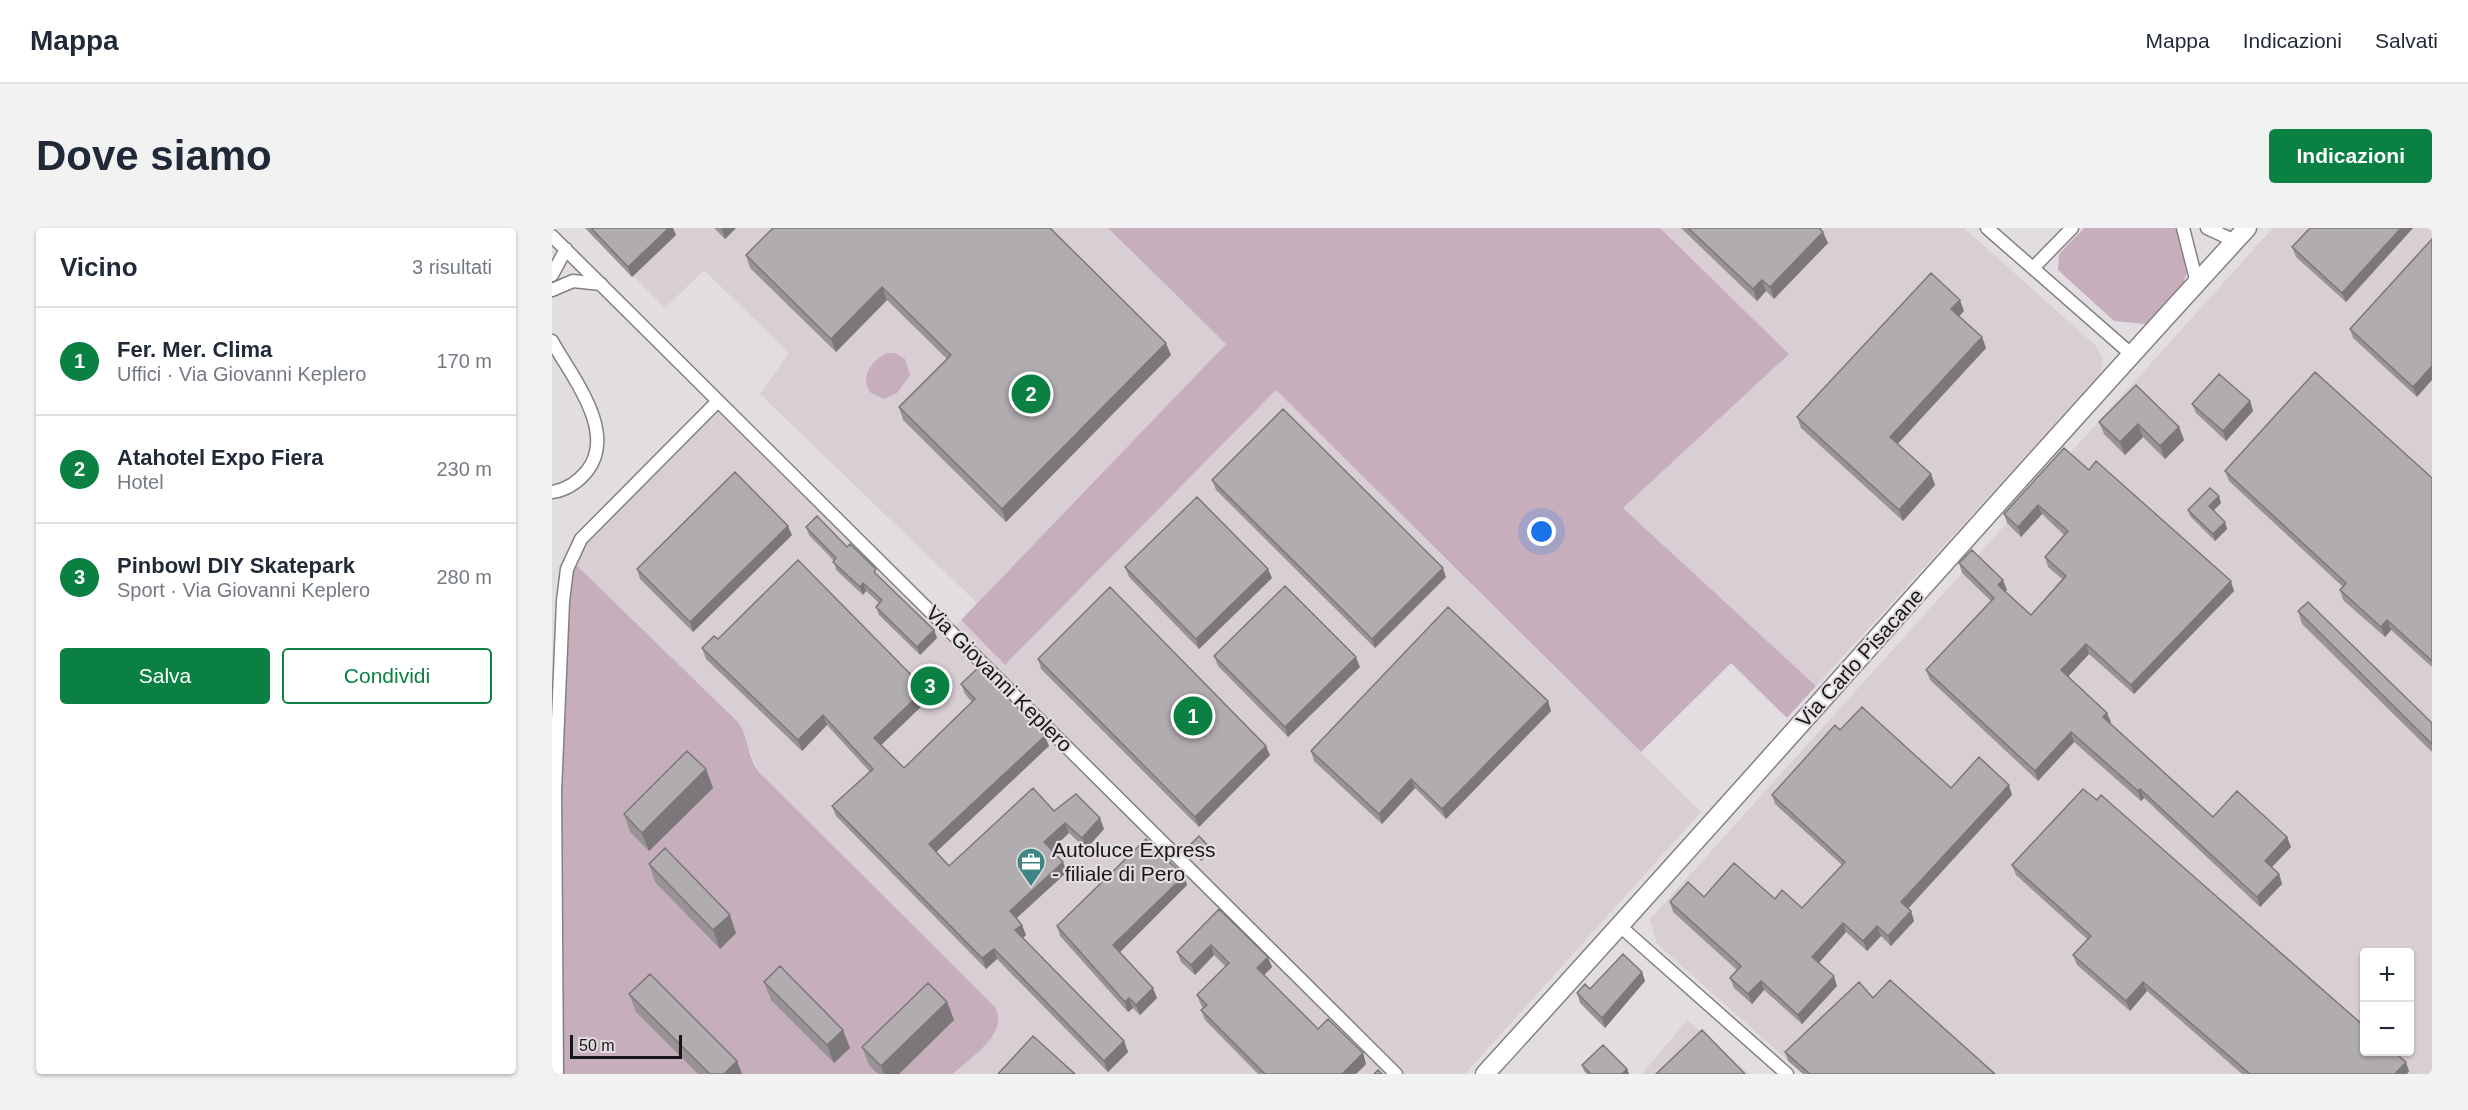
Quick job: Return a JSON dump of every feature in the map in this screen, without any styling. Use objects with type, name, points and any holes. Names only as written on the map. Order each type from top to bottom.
[{"type":"street","points":[[1987,228],[2131,354]]},
{"type":"street","points":[[2033,268],[2072,228]]},
{"type":"street","points":[[2183,228],[2197,283]]},
{"type":"street","points":[[2207,228],[2241,235]]},
{"type":"street","name":"Via Carlo Pisacane","points":[[1485,1074],[1621,927],[2131,354],[2241,235]]},
{"type":"street","points":[[552,275],[557,245]]},
{"type":"street","name":"Via Giovanni Keplero","points":[[557,245],[602,285],[1396,1074]]},
{"type":"street","points":[[552,290],[573,281],[602,285]]},
{"type":"street","points":[[552,341],[593,415],[598,444],[593,462],[582,477],[567,488],[552,492]]},
{"type":"street","points":[[557,1074],[555,781],[563,601],[567,569],[581,539],[718,400]]},
{"type":"street","points":[[1621,927],[1787,1074]]},
{"type":"shaded area","points":[[585,228],[1108,228],[1226,344],[977,603],[760,394],[789,353],[704,270],[665,308]]},
{"type":"shaded area","points":[[1108,228],[1660,228],[1789,354],[1623,508],[1816,686],[1787,718],[1731,663],[1641,752],[1276,390],[1005,665],[961,620],[1226,344]]},
{"type":"shaded area","points":[[1660,228],[1964,228],[2095,345],[2103,359],[2100,374],[1816,686],[1623,508],[1789,354]]},
{"type":"shaded area","points":[[2084,228],[2176,228],[2187,272],[2183,284],[2155,318],[2145,324],[2114,321],[2058,270],[2059,254]]},
{"type":"shaded area","points":[[2273,228],[2432,228],[2432,1074],[1803,1074],[1657,944],[1650,919]]},
{"type":"shaded area","points":[[887,353],[895,353],[905,359],[910,375],[897,393],[884,399],[871,393],[866,381],[868,370],[876,360]]},
{"type":"shaded area","points":[[1276,390],[1701,812],[1465,1074],[953,1074],[994,1034],[994,1006],[758,771],[738,722],[570,559],[718,401],[951,631],[961,620],[1005,665]]},
{"type":"shaded area","points":[[570,559],[738,722],[758,771],[994,1006],[998,1015],[998,1025],[993,1034],[978,1052],[953,1074],[557,1074],[555,792]]},
{"type":"shaded area","points":[[1687,1020],[1750,1074],[1642,1074]]},
{"type":"building","points":[[591,228],[669,228],[628,267]]},
{"type":"building","points":[[773,228],[1050,228],[1166,343],[1002,509],[899,407],[951,355],[882,287],[831,339],[746,255]]},
{"type":"building","points":[[1688,228],[1819,228],[1823,232],[1770,287],[1762,280],[1753,289]]},
{"type":"building","points":[[2310,228],[2401,228],[2342,293],[2292,247]]},
{"type":"building","points":[[2432,239],[2432,366],[2413,387],[2350,329]]},
{"type":"building","points":[[1931,273],[1960,300],[1951,309],[1982,337],[1890,437],[1931,474],[1899,510],[1797,417]]},
{"type":"building","points":[[2315,372],[2432,478],[2432,661],[2387,620],[2381,627],[2340,590],[2346,583],[2225,471]]},
{"type":"building","points":[[2219,374],[2250,401],[2223,431],[2192,404]]},
{"type":"building","points":[[2136,385],[2179,427],[2160,446],[2138,424],[2120,442],[2099,422]]},
{"type":"building","points":[[1283,409],[1443,568],[1372,639],[1212,480]]},
{"type":"building","points":[[2064,448],[2089,470],[2096,461],[2231,581],[2131,685],[2086,644],[2061,670],[2107,713],[2103,717],[2213,817],[2237,791],[2287,837],[2265,861],[2279,874],[2257,897],[2140,789],[2138,791],[2071,732],[2035,771],[1926,670],[1994,598],[1959,563],[1972,550],[2003,580],[1998,585],[2031,615],[2066,576],[2045,557],[2068,531],[2038,505],[2018,527],[2004,514]]},
{"type":"building","points":[[735,472],[788,526],[690,622],[637,569]]},
{"type":"building","points":[[2210,488],[2219,496],[2209,506],[2225,522],[2213,534],[2188,510]]},
{"type":"building","points":[[1197,497],[1268,569],[1196,639],[1125,567]]},
{"type":"building","points":[[817,516],[847,547],[850,544],[876,569],[874,572],[934,630],[917,647],[876,607],[882,600],[863,583],[860,587],[833,562],[836,558],[806,527]]},
{"type":"building","points":[[798,560],[925,689],[874,738],[904,768],[975,699],[961,684],[979,667],[1045,736],[929,844],[949,866],[1033,788],[1054,811],[1076,794],[1100,818],[1082,838],[1065,823],[1044,842],[1063,862],[1010,911],[1022,925],[1015,930],[1124,1041],[1104,1061],[994,949],[982,958],[832,806],[873,769],[823,715],[798,740],[702,648],[714,636],[718,639]]},
{"type":"building","points":[[1285,586],[1356,657],[1285,727],[1214,656]]},
{"type":"building","points":[[1110,587],[1266,746],[1195,817],[1038,659]]},
{"type":"building","points":[[2308,602],[2432,723],[2432,744],[2298,611]]},
{"type":"building","points":[[1448,607],[1548,701],[1442,809],[1411,779],[1379,814],[1311,751]]},
{"type":"building","points":[[1862,707],[1951,788],[1979,757],[2009,785],[1901,902],[1911,911],[1888,936],[1877,926],[1863,941],[1843,923],[1812,957],[1834,976],[1798,1015],[1761,981],[1748,994],[1730,978],[1741,966],[1670,902],[1688,882],[1704,897],[1734,863],[1775,899],[1782,890],[1802,908],[1845,862],[1772,795],[1835,725],[1840,730]]},
{"type":"building","points":[[687,751],[706,769],[642,833],[624,814]]},
{"type":"building","points":[[2083,789],[2097,800],[2101,795],[2360,1022],[2360,1056],[2399,1056],[2406,1062],[2395,1074],[2250,1074],[2143,982],[2126,1001],[2073,955],[2091,936],[2012,865]]},
{"type":"building","points":[[1199,836],[1210,848],[1200,857],[1189,846]]},
{"type":"building","points":[[1146,839],[1184,876],[1113,945],[1153,988],[1136,1005],[1129,998],[1125,1002],[1057,926]]},
{"type":"building","points":[[665,848],[730,915],[713,930],[649,864]]},
{"type":"building","points":[[1219,909],[1268,957],[1257,968],[1318,1029],[1328,1019],[1363,1053],[1342,1074],[1265,1074],[1201,1010],[1207,1005],[1197,995],[1229,963],[1211,945],[1191,965],[1177,952]]},
{"type":"building","points":[[1623,954],[1642,972],[1602,1018],[1577,993],[1585,984],[1590,989]]},
{"type":"building","points":[[780,966],[843,1030],[827,1045],[764,982]]},
{"type":"building","points":[[650,974],[737,1061],[724,1074],[710,1074],[629,994]]},
{"type":"building","points":[[1890,980],[1995,1074],[1810,1074],[1785,1052],[1859,982],[1873,998]]},
{"type":"building","points":[[928,983],[947,1002],[881,1066],[862,1047]]},
{"type":"building","points":[[1702,1030],[1745,1074],[1656,1074]]},
{"type":"building","points":[[1033,1036],[1075,1074],[998,1074]]},
{"type":"building","points":[[1603,1045],[1627,1069],[1622,1074],[1591,1074],[1582,1065]]},
{"type":"place","name":"Atahotel Expo Fiera","points":[[1031,394]]},
{"type":"place","name":"Pinbowl DIY Skatepark","points":[[930,686]]},
{"type":"place","name":"Fer. Mer. Clima","points":[[1193,716]]},
{"type":"place","name":"Autoluce Express - filiale di Pero","points":[[1031,888]]}]
